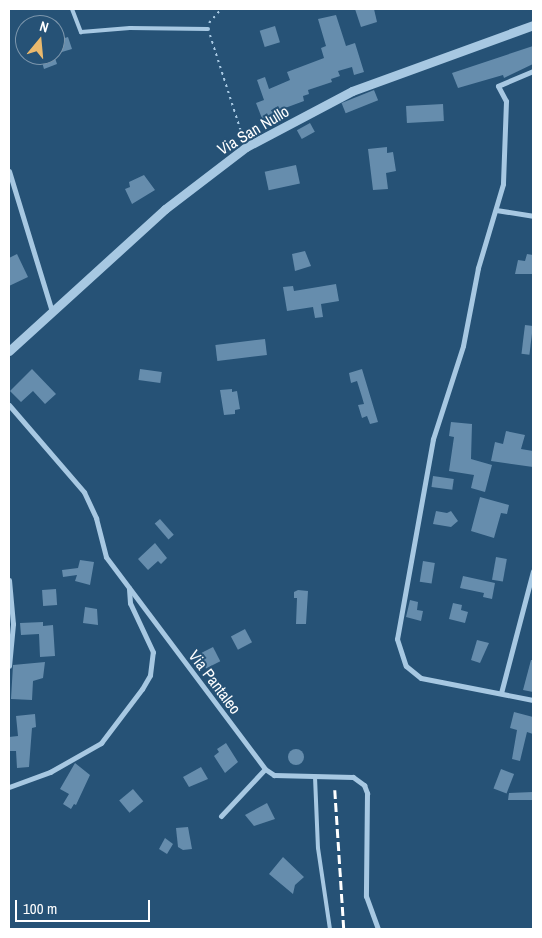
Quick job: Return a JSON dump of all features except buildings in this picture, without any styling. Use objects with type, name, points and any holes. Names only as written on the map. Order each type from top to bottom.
[{"type":"street","name":"Via San Nullo","points":[[9,351],[165,209],[246,147],[352,91],[533,24]]},
{"type":"street","points":[[533,71],[498,86],[506,101],[504,167],[496,210],[478,268],[463,346],[433,439],[397,639],[406,666],[422,678],[533,700]]},
{"type":"street","points":[[9,170],[52,312]]},
{"type":"street","points":[[496,210],[533,216]]},
{"type":"street","name":"Via Pantaleo","points":[[9,405],[84,492],[96,518],[106,557],[265,769]]},
{"type":"street","points":[[501,693],[533,571]]},
{"type":"street","points":[[9,580],[13,624],[9,666]]},
{"type":"street","points":[[9,786],[50,772],[101,743],[142,690],[150,675],[153,652],[130,603],[129,588]]},
{"type":"street","points":[[221,816],[265,769],[274,775],[353,777],[366,789],[366,896],[378,929]]},
{"type":"lane","points":[[72,9],[82,32],[130,28],[208,29]]},
{"type":"lane","points":[[315,777],[320,863],[330,929]]},
{"type":"path","points":[[221,9],[209,19],[208,29],[246,147]]},
{"type":"railway","points":[[335,790],[344,929]]}]
